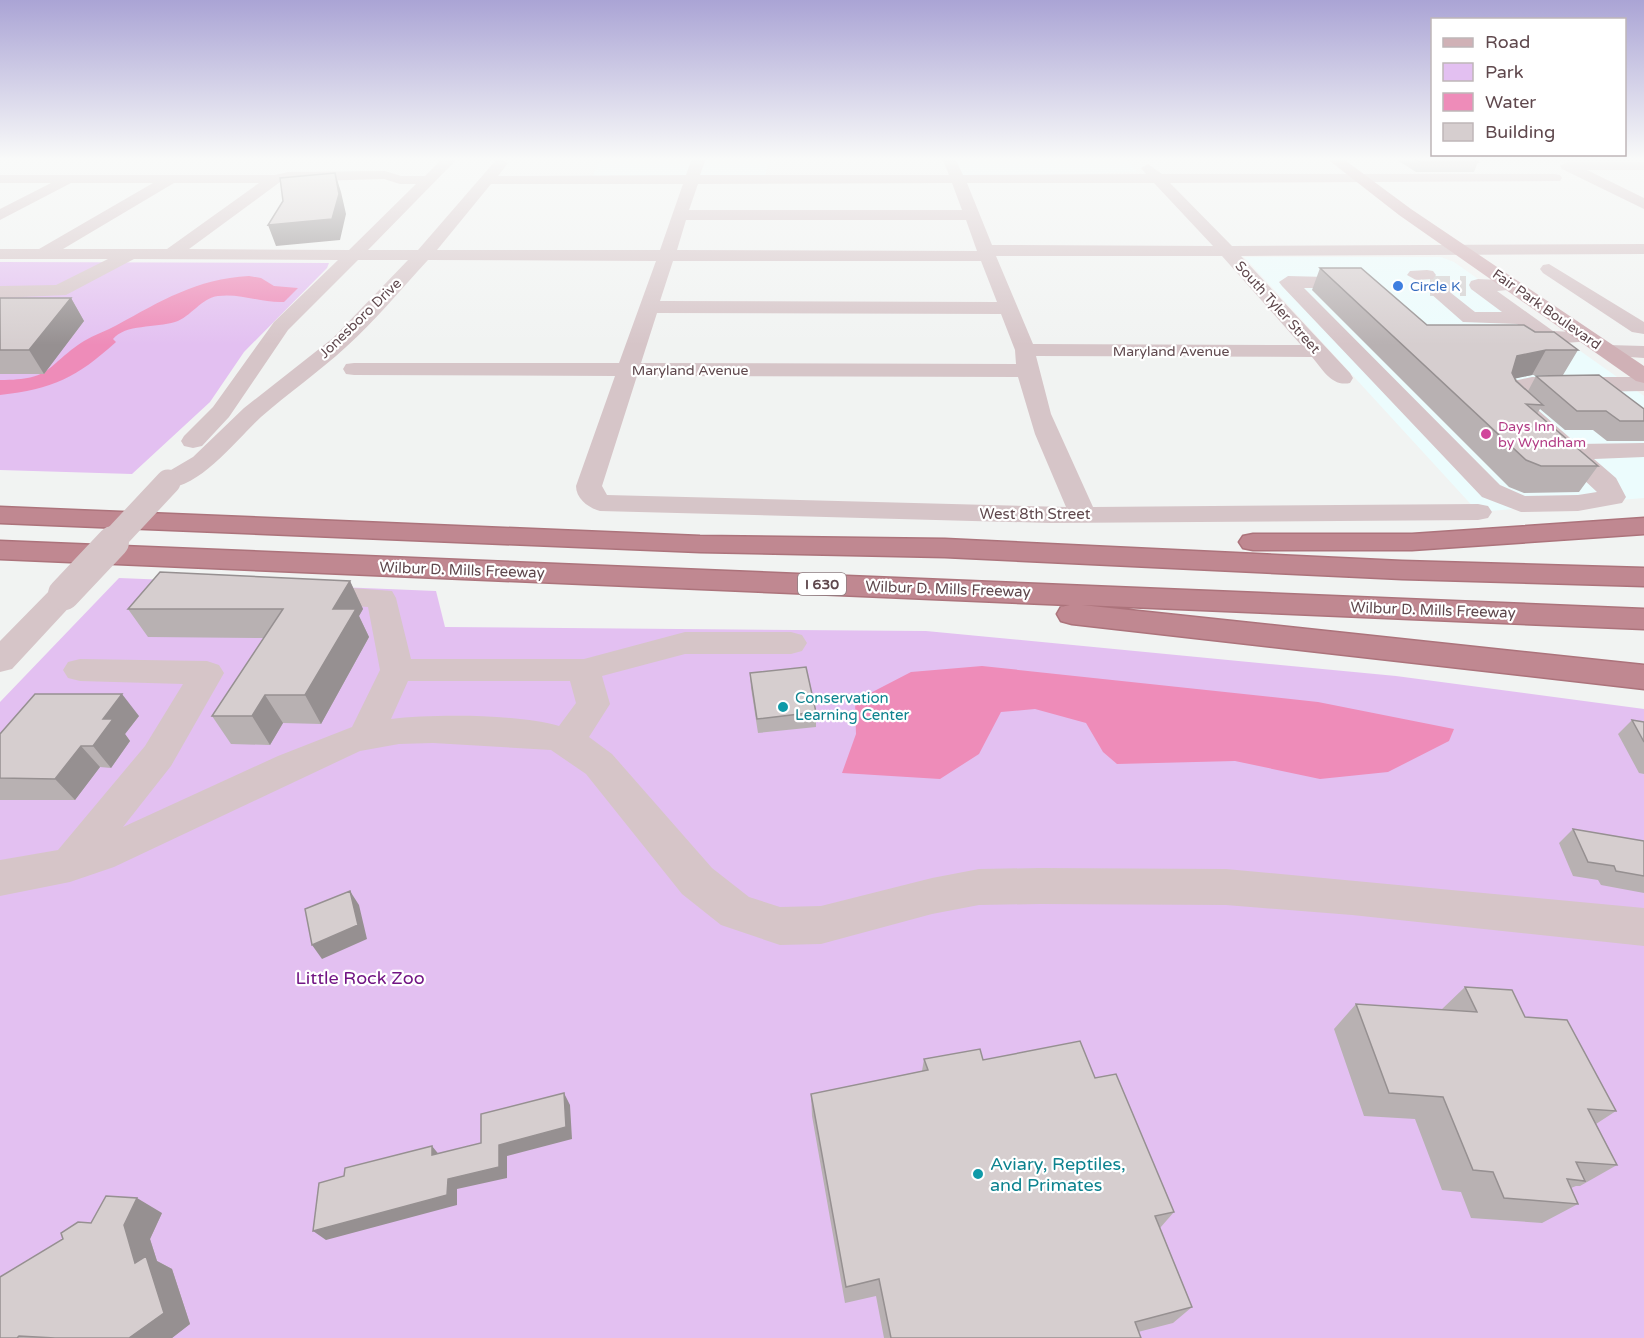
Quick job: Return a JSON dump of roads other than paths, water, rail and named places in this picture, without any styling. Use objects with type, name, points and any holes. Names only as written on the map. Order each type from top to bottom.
[{"type":"highway","points":[[0,515],[700,544],[945,548],[1390,569],[1644,578]]},
{"type":"highway","points":[[945,548],[1047,537],[1230,542],[1412,542],[1644,526]]},
{"type":"highway","name":"Wilbur D. Mills Freeway","points":[[0,550],[1644,619]]},
{"type":"highway","points":[[836,584],[1196,629],[1427,651],[1644,677]]},
{"type":"main road","name":"Fair Park Boulevard","points":[[1420,220],[1644,376]]},
{"type":"street","points":[[43,254],[100,220]]},
{"type":"street","points":[[171,254],[218,220]]},
{"type":"street","name":"Jonesboro Drive","points":[[168,482],[173,462],[221,412],[281,326],[387,220]]},
{"type":"street","name":"Jonesboro Drive","points":[[0,661],[168,482],[202,462],[252,413],[340,342],[423,255],[452,220]]},
{"type":"street","points":[[630,370],[678,220]]},
{"type":"street","points":[[974,220],[1026,361],[1052,448],[1083,514]]},
{"type":"street","name":"South Tyler Street","points":[[1197,220],[1342,378]]},
{"type":"street","points":[[0,254],[666,255],[1644,249]]},
{"type":"street","points":[[1386,251],[1421,276]]},
{"type":"street","points":[[0,292],[59,291],[131,254]]},
{"type":"street","points":[[1401,262],[1427,262],[1464,288],[1522,318],[1610,384],[1640,394]]},
{"type":"street","points":[[1584,269],[1549,269],[1640,328],[1644,328]]},
{"type":"street","points":[[51,273],[95,273]]},
{"type":"street","points":[[1384,289],[1376,282],[1288,282],[1491,490],[1521,504],[1578,503],[1613,497],[1607,484],[1511,399],[1512,388],[1532,384],[1610,384]]},
{"type":"street","points":[[1464,288],[1511,285]]},
{"type":"street","points":[[1464,288],[1470,318],[1522,318]]},
{"type":"street","points":[[649,307],[1007,308]]},
{"type":"street","points":[[1457,337],[1587,337]]},
{"type":"street","name":"Maryland Avenue","points":[[354,369],[630,370],[1026,361],[1317,351]]},
{"type":"street","points":[[1608,351],[1644,352]]},
{"type":"street","name":"West 8th Street","points":[[630,370],[604,436],[588,492],[594,500],[613,504],[972,514],[1478,512]]},
{"type":"street","points":[[1571,452],[1644,450]]},
{"type":"street","points":[[286,594],[381,598],[397,670],[365,736]]},
{"type":"street","points":[[397,670],[584,670],[685,643],[790,644]]},
{"type":"street","points":[[69,866],[158,756],[207,673],[80,670]]},
{"type":"street","points":[[568,741],[593,704],[584,670]]},
{"type":"street","points":[[0,878],[69,866],[113,850],[203,805],[365,736],[407,731],[487,731],[538,734],[568,741],[581,747],[599,764],[697,881],[736,912],[780,926],[821,925],[932,896],[979,887],[1040,885],[1226,887],[1352,897],[1644,927]]},
{"type":"water","points":[[249,276],[261,278],[274,286],[298,288],[284,302],[226,295],[212,297],[181,320],[118,334],[113,339],[116,342],[102,354],[63,380],[35,389],[0,395],[0,380],[40,374],[84,341],[164,300],[196,286]]},
{"type":"water","points":[[982,666],[1318,702],[1454,729],[1449,741],[1388,772],[1320,779],[1235,761],[1117,764],[1103,752],[1086,723],[1035,709],[1001,712],[979,754],[940,779],[842,773],[856,734],[855,701],[911,672]]},
{"type":"tunnel","points":[[1430,286],[1466,286]]},
{"type":"place","name":"Circle K","points":[[1398,286]]},
{"type":"place","name":"Days Inn by Wyndham","points":[[1486,434]]},
{"type":"place","name":"Conservation Learning Center","points":[[783,707]]},
{"type":"place","name":"Aviary, Reptiles, and Primates","points":[[978,1174]]},
{"type":"park label","name":"Little Rock Zoo","points":[[360,978]]}]
